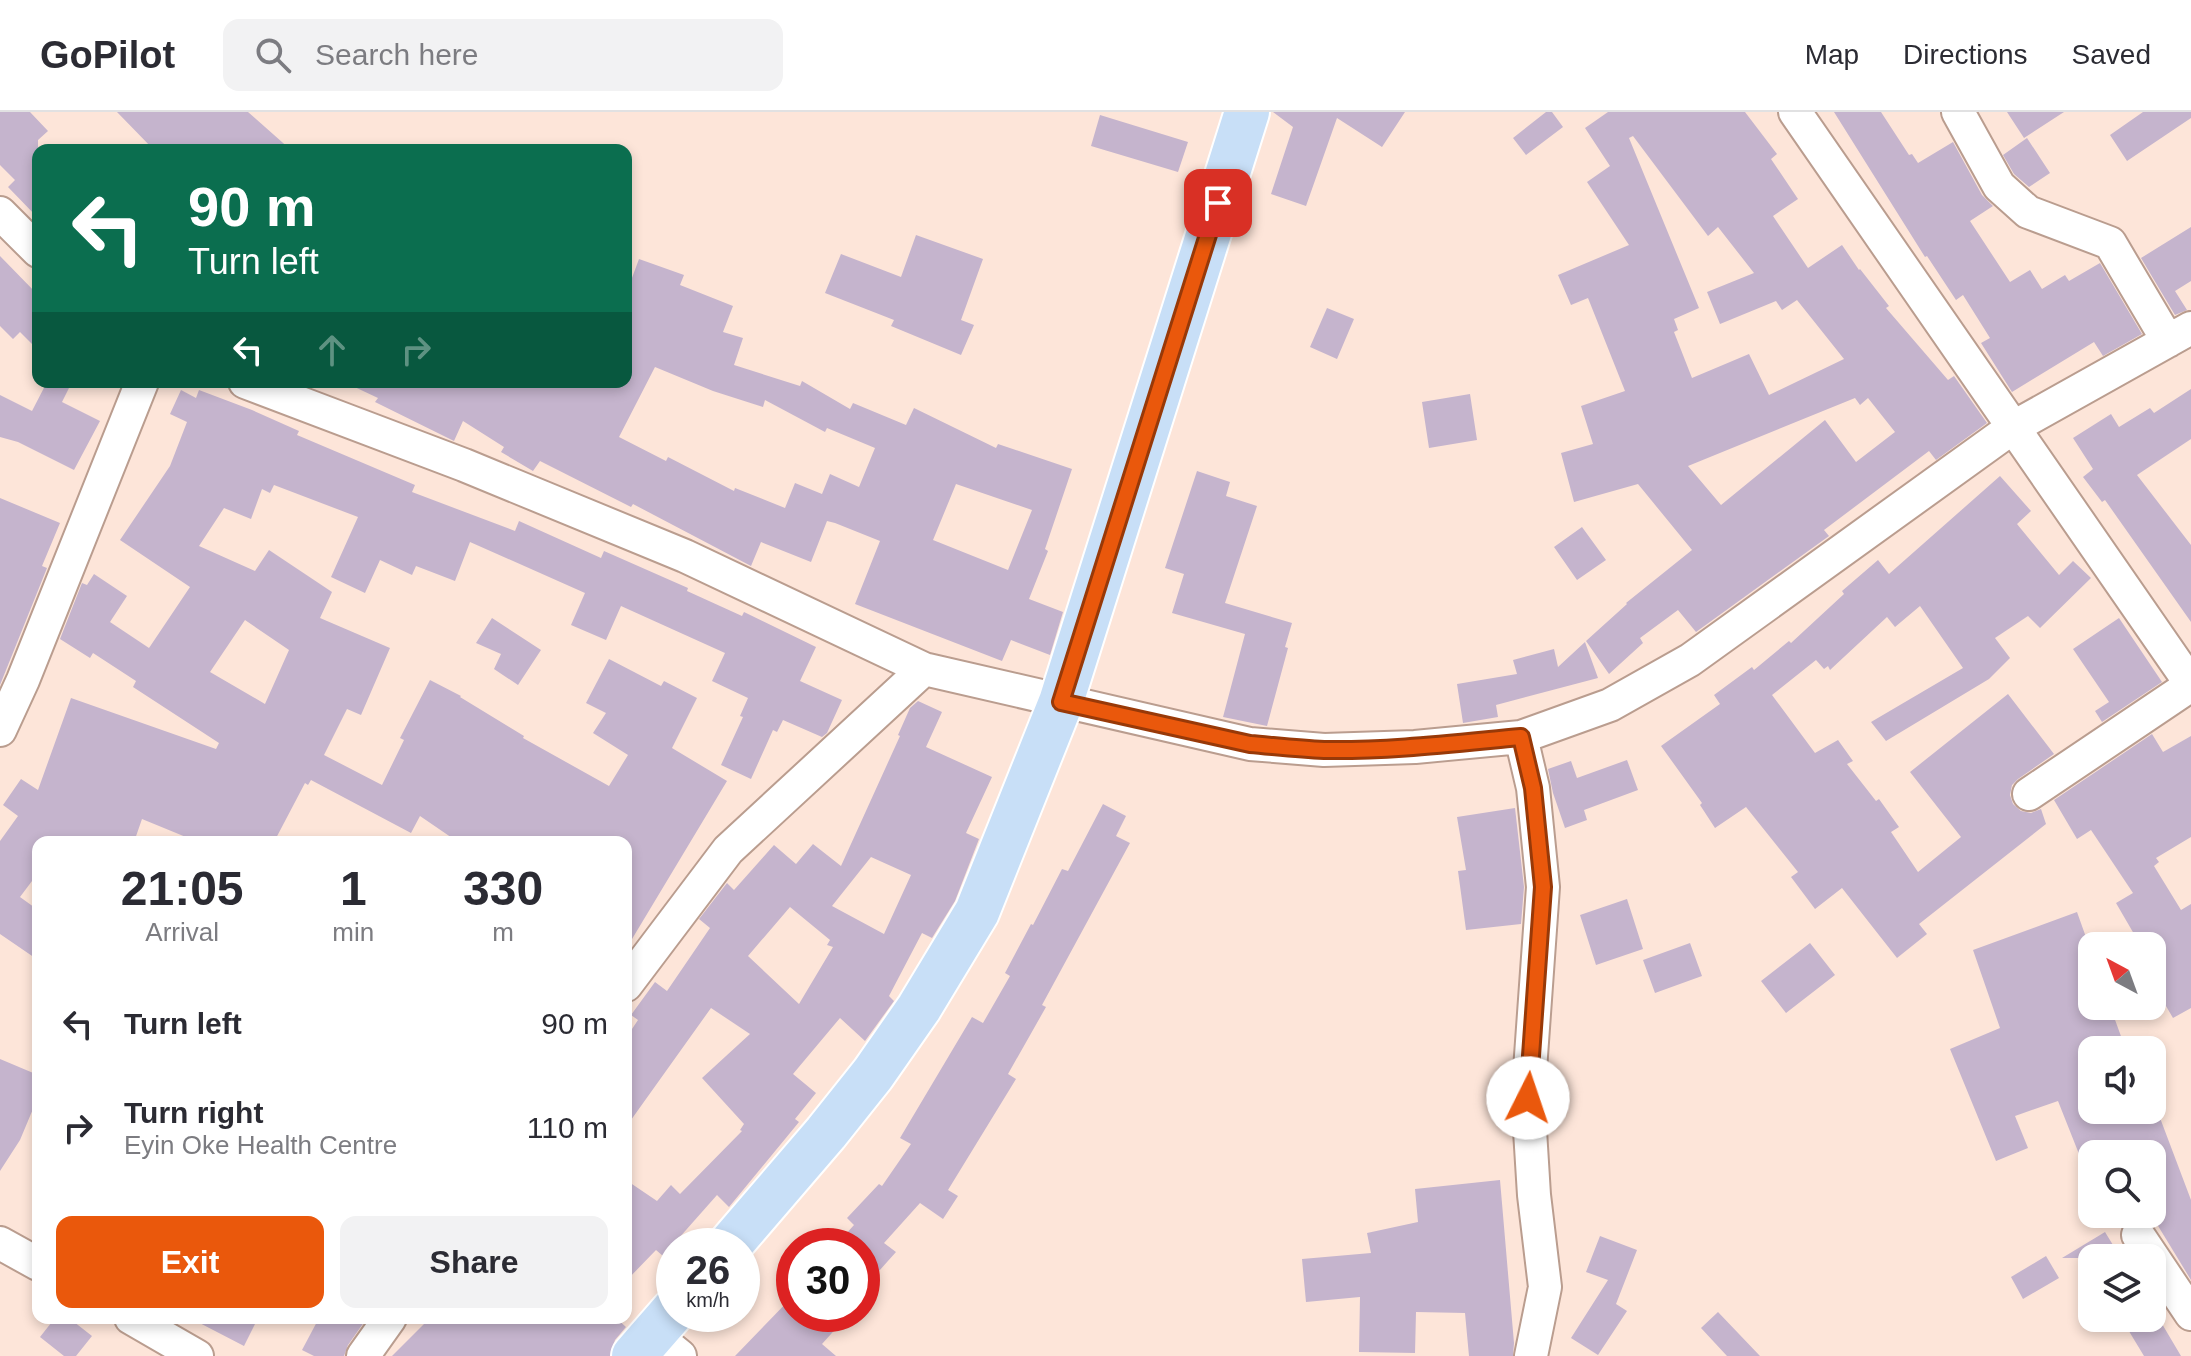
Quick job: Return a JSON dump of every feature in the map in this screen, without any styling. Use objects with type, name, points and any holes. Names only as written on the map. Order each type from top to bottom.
[{"type":"main road","points":[[744,1228],[826,1133],[919,1008],[977,912],[1061,702],[1247,112]]},
{"type":"street","points":[[1795,112],[2191,684],[2029,794]]},
{"type":"street","points":[[261,388],[464,465],[685,556],[924,669],[1250,744],[1324,750],[1415,747],[1521,737],[1610,705],[1690,660],[2012,428],[2179,335],[2110,243],[2028,212],[1999,186],[1958,112]]},
{"type":"street","points":[[0,213],[32,245]]},
{"type":"street","points":[[0,730],[12,674],[139,388]]},
{"type":"street","points":[[632,977],[728,850],[924,669]]},
{"type":"street","points":[[1521,737],[1533,788],[1543,887],[1528,1098],[1534,1195],[1545,1287],[1531,1356]]},
{"type":"street","points":[[2138,1235],[2191,1314]]},
{"type":"street","points":[[0,1243],[32,1261]]},
{"type":"street","points":[[141,1324],[197,1356]]},
{"type":"street","points":[[363,1356],[386,1324]]},
{"type":"building","points":[[0,112],[30,112],[48,131],[38,140],[38,144],[32,144],[32,212],[8,187],[15,180],[0,165]]},
{"type":"building","points":[[117,112],[248,112],[284,144],[148,144]]},
{"type":"building","points":[[1273,112],[1405,112],[1382,147],[1337,118],[1306,206],[1271,194],[1293,127]]},
{"type":"building","points":[[1546,112],[1552,112],[1563,127],[1526,155],[1513,138]]},
{"type":"building","points":[[1608,112],[1745,112],[1777,154],[1771,159],[1798,199],[1773,216],[1808,268],[1842,245],[1889,306],[1886,308],[1948,380],[1954,376],[1987,423],[1936,460],[1929,451],[1824,530],[1829,536],[1696,632],[1678,610],[1640,638],[1643,643],[1609,674],[1586,641],[1626,603],[1692,550],[1638,484],[1574,502],[1561,453],[1593,444],[1581,406],[1625,391],[1588,298],[1571,305],[1558,275],[1629,245],[1587,182],[1610,166],[1585,128]],"holes":[[[1633,136],[1708,236],[1718,227],[1754,273],[1707,292],[1720,324],[1776,301],[1782,310],[1797,300],[1844,359],[1769,395],[1749,354],[1692,378],[1674,332],[1678,330],[1674,319],[1699,308],[1629,138]],[[1855,398],[1860,405],[1868,398],[1895,432],[1856,462],[1825,420],[1721,505],[1688,466]]]},
{"type":"building","points":[[1834,112],[1881,112],[1909,155],[1912,154],[1918,163],[1953,142],[1982,195],[1993,206],[1970,221],[2010,282],[2030,270],[2042,289],[2065,275],[2069,281],[2100,263],[2142,334],[2103,356],[2094,342],[2012,392],[1981,343],[1990,338],[1963,295],[1956,300],[1925,257]]},
{"type":"building","points":[[2007,112],[2064,112],[2024,138]]},
{"type":"building","points":[[2143,112],[2191,112],[2191,118],[2127,161],[2110,135]]},
{"type":"building","points":[[1100,115],[1188,142],[1178,172],[1091,146]]},
{"type":"building","points":[[2027,138],[2050,173],[2029,187],[2014,174],[2003,155]]},
{"type":"building","points":[[2191,227],[2191,281],[2175,291],[2187,310],[2175,315],[2141,258]]},
{"type":"building","points":[[916,235],[983,259],[961,320],[974,325],[961,355],[891,326],[894,320],[825,293],[841,254],[901,277]]},
{"type":"building","points":[[0,256],[32,289],[32,344],[20,332],[13,339],[0,326]]},
{"type":"building","points":[[639,259],[684,275],[680,285],[733,306],[723,332],[743,338],[734,365],[800,386],[802,381],[850,409],[853,403],[906,425],[914,408],[996,448],[998,444],[1072,469],[1045,549],[1048,551],[1029,599],[1063,612],[1050,655],[1011,640],[1002,661],[855,604],[880,541],[835,523],[827,521],[811,562],[761,542],[751,566],[633,504],[631,507],[540,461],[533,471],[501,452],[504,447],[463,421],[454,441],[375,402],[378,398],[357,388],[632,388],[632,278]],"holes":[[[655,367],[763,407],[765,400],[825,432],[827,428],[875,448],[859,487],[830,474],[822,494],[795,483],[785,508],[735,488],[734,491],[668,457],[666,461],[619,437]],[[956,484],[1032,510],[1008,570],[933,540]]]},
{"type":"building","points":[[1327,308],[1354,319],[1337,359],[1310,347]]},
{"type":"building","points":[[44,388],[69,388],[62,402],[100,421],[74,470],[18,442],[0,437],[0,395],[32,411]]},
{"type":"building","points":[[2191,389],[2191,439],[2137,475],[2191,545],[2191,622],[2105,500],[2102,502],[2083,477],[2093,469],[2073,438],[2111,414],[2119,427],[2150,408],[2154,413]]},
{"type":"building","points":[[181,390],[196,398],[199,390],[252,410],[299,431],[297,435],[415,485],[412,492],[515,531],[519,521],[601,558],[604,551],[742,616],[744,612],[816,647],[800,681],[842,700],[827,733],[822,737],[783,720],[777,732],[773,730],[751,779],[721,765],[743,717],[740,716],[748,698],[712,681],[725,653],[621,606],[606,640],[571,625],[585,593],[470,542],[455,581],[416,566],[412,575],[380,560],[365,593],[331,577],[358,517],[274,485],[270,493],[262,489],[251,519],[224,508],[199,546],[255,571],[269,550],[332,592],[320,618],[390,648],[361,715],[347,709],[324,755],[382,785],[404,740],[400,738],[430,680],[461,696],[523,738],[609,786],[628,755],[593,733],[606,713],[586,703],[609,659],[661,686],[664,681],[697,698],[672,748],[727,781],[632,939],[632,836],[449,836],[420,816],[411,833],[311,780],[308,785],[305,783],[277,836],[183,836],[142,819],[136,836],[32,836],[32,881],[20,897],[32,906],[32,956],[0,934],[0,841],[18,816],[3,805],[21,779],[38,790],[71,698],[216,749],[219,743],[133,687],[136,681],[93,653],[90,658],[60,639],[82,583],[87,585],[94,574],[127,596],[110,622],[149,648],[190,587],[120,540],[170,466],[187,422],[170,414]],"holes":[[[245,620],[289,650],[265,704],[210,672]]]},
{"type":"building","points":[[1470,394],[1477,440],[1429,448],[1422,402]]},
{"type":"building","points":[[1197,471],[1230,482],[1226,496],[1257,506],[1225,603],[1292,623],[1267,726],[1223,717],[1245,634],[1172,613],[1184,574],[1165,568]]},
{"type":"building","points":[[2000,476],[2031,511],[2017,524],[2059,575],[2073,561],[2091,578],[2040,628],[2028,616],[1995,638],[2010,658],[1989,679],[1886,741],[1871,722],[1963,668],[1920,606],[1895,627],[1887,617],[1830,670],[1828,666],[1824,669],[1816,660],[1772,695],[1815,753],[1838,740],[1853,761],[1847,764],[1899,827],[1891,832],[1918,872],[1961,837],[1910,772],[2008,694],[2054,754],[2018,779],[2012,785],[2010,795],[2013,804],[2021,811],[2031,813],[2041,809],[2046,824],[1919,924],[1927,934],[1897,958],[1842,888],[1815,909],[1791,877],[1798,872],[1746,807],[1715,828],[1700,805],[1702,803],[1661,746],[1720,704],[1714,695],[1752,667],[1754,670],[1789,641],[1791,643],[1844,594],[1842,591],[1878,560],[1889,574]]},
{"type":"building","points":[[0,498],[60,523],[42,566],[47,568],[0,685]]},
{"type":"building","points":[[1582,527],[1606,560],[1577,580],[1554,547]]},
{"type":"building","points":[[492,618],[541,650],[518,685],[494,669],[501,654],[476,643]]},
{"type":"building","points":[[2119,618],[2162,682],[2102,722],[2095,711],[2109,702],[2073,649]]},
{"type":"building","points":[[1585,642],[1598,678],[1496,705],[1498,717],[1463,723],[1457,684],[1517,674],[1513,660],[1554,649],[1558,667]]},
{"type":"building","points":[[918,701],[942,712],[926,747],[992,777],[966,833],[979,839],[955,901],[932,938],[922,933],[889,996],[894,1001],[865,1041],[840,1018],[793,1074],[816,1093],[795,1119],[799,1122],[729,1207],[717,1195],[688,1228],[656,1228],[656,1250],[632,1275],[632,1184],[657,1201],[671,1185],[680,1194],[742,1131],[744,1124],[702,1078],[750,1034],[711,1008],[632,1119],[632,1029],[638,1020],[632,1014],[655,982],[667,991],[710,928],[699,919],[727,883],[734,890],[774,845],[796,864],[813,844],[841,866],[910,708]],"holes":[[[871,857],[911,875],[884,934],[832,906]],[[790,907],[830,940],[827,945],[833,947],[799,1004],[748,956]]]},
{"type":"building","points":[[2152,734],[2163,752],[2191,736],[2191,837],[2156,858],[2159,862],[2154,866],[2181,910],[2191,904],[2191,1008],[2173,1018],[2166,1006],[2166,932],[2133,932],[2116,903],[2133,893],[2091,830],[2077,839],[2054,800]]},
{"type":"building","points":[[1627,760],[1638,790],[1584,810],[1587,820],[1565,828],[1548,769],[1571,761],[1577,778]]},
{"type":"building","points":[[1103,804],[1126,816],[1116,836],[1130,843],[1008,1074],[1016,1079],[948,1190],[958,1196],[943,1219],[920,1203],[884,1243],[896,1252],[880,1270],[880,1228],[851,1228],[854,1225],[847,1218],[879,1184],[882,1186],[911,1144],[900,1138],[972,1017],[983,1023],[1010,976],[1005,973],[1031,924],[1062,869],[1068,871]]},
{"type":"building","points":[[1515,808],[1524,887],[1521,924],[1466,930],[1458,871],[1466,870],[1457,817]]},
{"type":"building","points":[[1627,899],[1643,949],[1596,965],[1580,915]]},
{"type":"building","points":[[2077,912],[2084,932],[2078,932],[2078,1020],[2115,1020],[2121,1036],[2078,1036],[2078,1124],[2162,1124],[2191,1200],[2191,1280],[2159,1228],[2166,1228],[2166,1140],[2078,1140],[2078,1151],[2058,1101],[2015,1116],[2028,1148],[1996,1161],[1950,1049],[2000,1028],[1973,950]]},
{"type":"building","points":[[1690,943],[1702,976],[1655,993],[1643,960]]},
{"type":"building","points":[[1810,943],[1835,975],[1786,1013],[1761,981]]},
{"type":"building","points":[[0,1059],[32,1072],[32,1111],[20,1140],[0,1171]]},
{"type":"building","points":[[1500,1180],[1513,1356],[1469,1356],[1465,1313],[1416,1312],[1415,1353],[1359,1352],[1360,1297],[1306,1302],[1302,1259],[1371,1253],[1367,1233],[1418,1222],[1415,1189]]},
{"type":"building","points":[[2105,1232],[2112,1244],[2085,1244]]},
{"type":"building","points":[[1600,1236],[1637,1250],[1616,1304],[1627,1311],[1598,1355],[1571,1338],[1608,1280],[1586,1272]]},
{"type":"building","points":[[2078,1248],[2078,1258],[2062,1258]]},
{"type":"building","points":[[2046,1256],[2059,1278],[2023,1299],[2011,1277]]},
{"type":"building","points":[[1718,1312],[1760,1356],[1727,1356],[1701,1328]]},
{"type":"building","points":[[776,1314],[776,1332],[833,1332],[822,1344],[836,1356],[735,1356]]},
{"type":"building","points":[[50,1324],[77,1324],[92,1336],[76,1356],[64,1356],[40,1337]]},
{"type":"building","points":[[202,1324],[255,1324],[244,1346]]},
{"type":"building","points":[[316,1324],[363,1324],[344,1356],[314,1356],[302,1350]]},
{"type":"building","points":[[424,1324],[623,1324],[626,1327],[615,1340],[610,1356],[392,1356]]},
{"type":"building","points":[[2166,1331],[2181,1356],[2144,1356],[2129,1332]]},
{"type":"route","points":[[1218,203],[1061,702],[1250,744],[1324,750],[1415,747],[1521,737],[1533,788],[1543,887],[1528,1098]]}]
